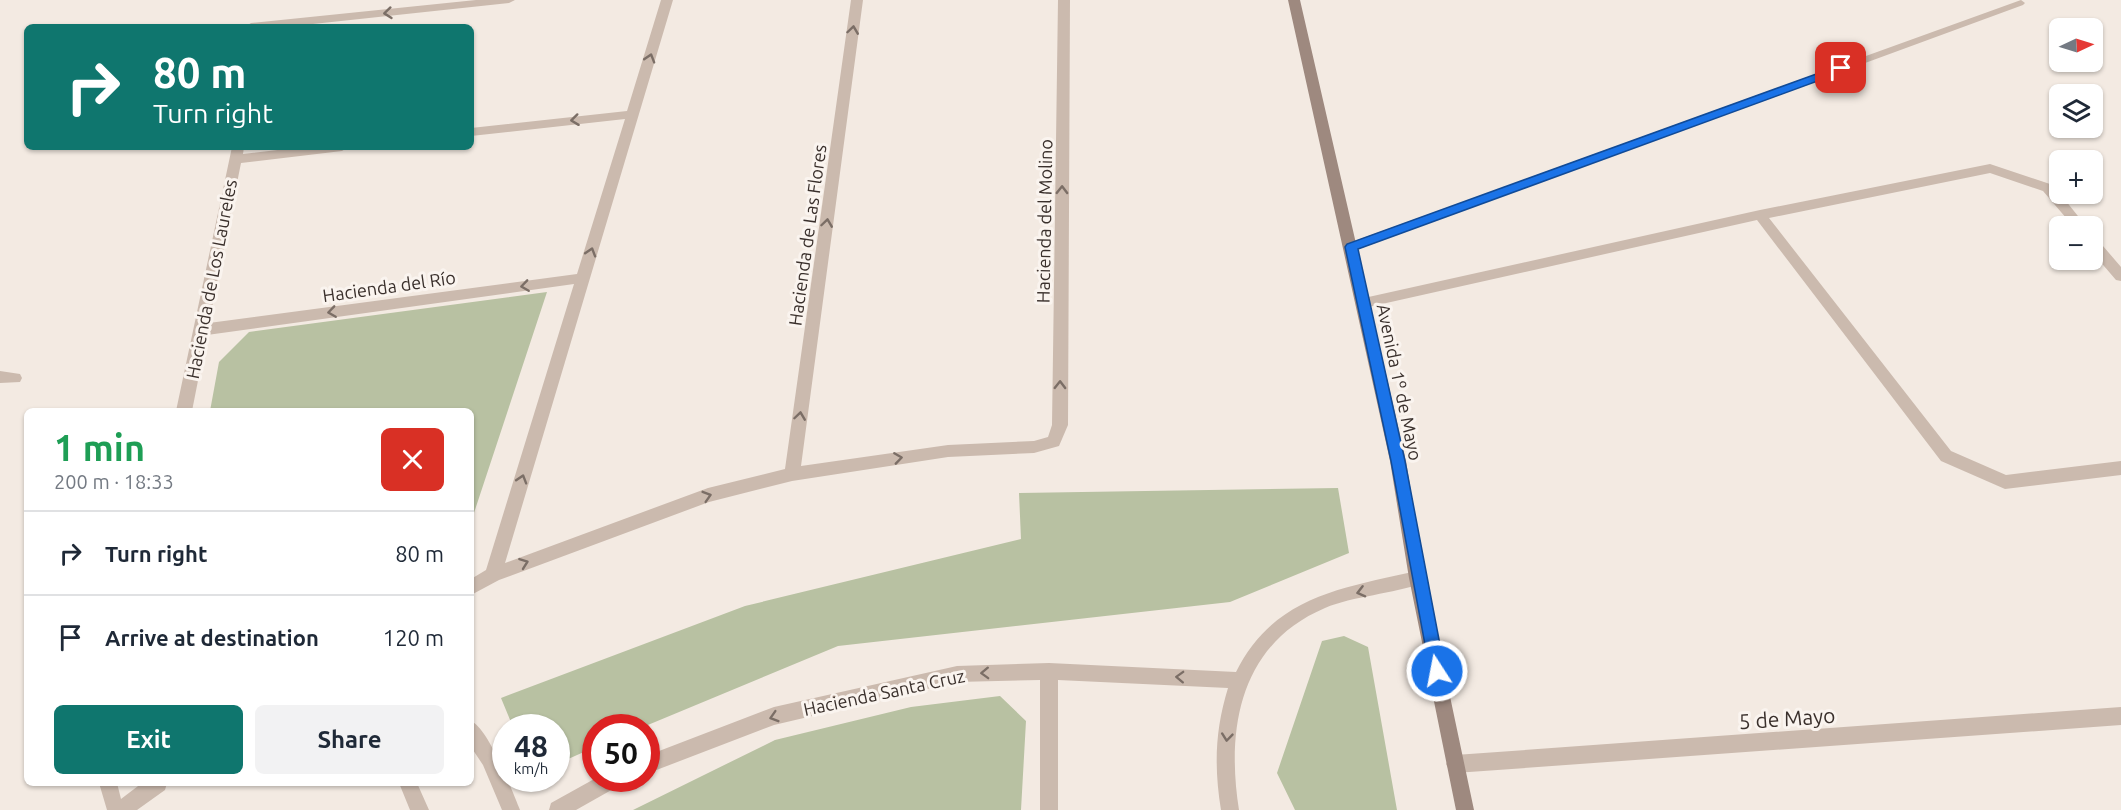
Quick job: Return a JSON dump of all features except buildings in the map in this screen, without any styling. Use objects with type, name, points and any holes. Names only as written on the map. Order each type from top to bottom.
[{"type":"main road","name":"Avenida 1º de Mayo","points":[[1294,0],[1398,461],[1418,578],[1465,810]]},
{"type":"street","points":[[286,24],[509,0]]},
{"type":"street","points":[[493,575],[668,0]]},
{"type":"street","name":"Hacienda de Las Flores","points":[[792,474],[857,0]]},
{"type":"street","name":"Hacienda del Molino","points":[[792,474],[948,451],[1034,447],[1054,442],[1060,425],[1064,0]]},
{"type":"street","points":[[1351,247],[2019,3]]},
{"type":"street","points":[[474,132],[633,114]]},
{"type":"street","points":[[236,153],[289,150]]},
{"type":"street","name":"Hacienda de Los Laureles","points":[[185,408],[236,153]]},
{"type":"street","points":[[1364,303],[1760,215],[1990,168],[2048,188],[2072,216]]},
{"type":"street","points":[[1760,215],[1946,456],[2005,482],[2121,468]]},
{"type":"street","points":[[2103,255],[2121,276]]},
{"type":"street","name":"Hacienda del Río","points":[[201,330],[583,278]]},
{"type":"street","points":[[474,584],[493,575],[708,495],[792,474]]},
{"type":"street","points":[[1230,810],[1226,773],[1226,740],[1239,680],[1253,653],[1295,614],[1321,601],[1418,578]]},
{"type":"street","points":[[1049,671],[1049,810]]},
{"type":"street","name":"Hacienda Santa Cruz","points":[[660,760],[774,716],[957,674],[1049,671],[1239,680]]},
{"type":"street","name":"5 de Mayo","points":[[1455,764],[2121,716]]},
{"type":"street","points":[[474,735],[489,759],[511,810]]},
{"type":"street","points":[[107,786],[119,810],[154,786]]},
{"type":"street","points":[[409,786],[420,810]]},
{"type":"street","points":[[558,810],[590,792]]},
{"type":"green space","points":[[547,292],[474,513],[474,408],[211,408],[219,362],[249,332]]},
{"type":"green space","points":[[1338,488],[1349,553],[1230,602],[838,646],[660,720],[660,714],[582,714],[582,753],[570,758],[570,714],[508,714],[501,698],[745,606],[1021,539],[1019,493]]},
{"type":"green space","points":[[1344,636],[1368,647],[1397,810],[1295,810],[1277,773],[1322,641]]},
{"type":"green space","points":[[1000,696],[1026,721],[1021,810],[633,810],[775,740],[911,707]]},
{"type":"route","points":[[1437,671],[1398,461],[1351,247],[1841,68]]}]
